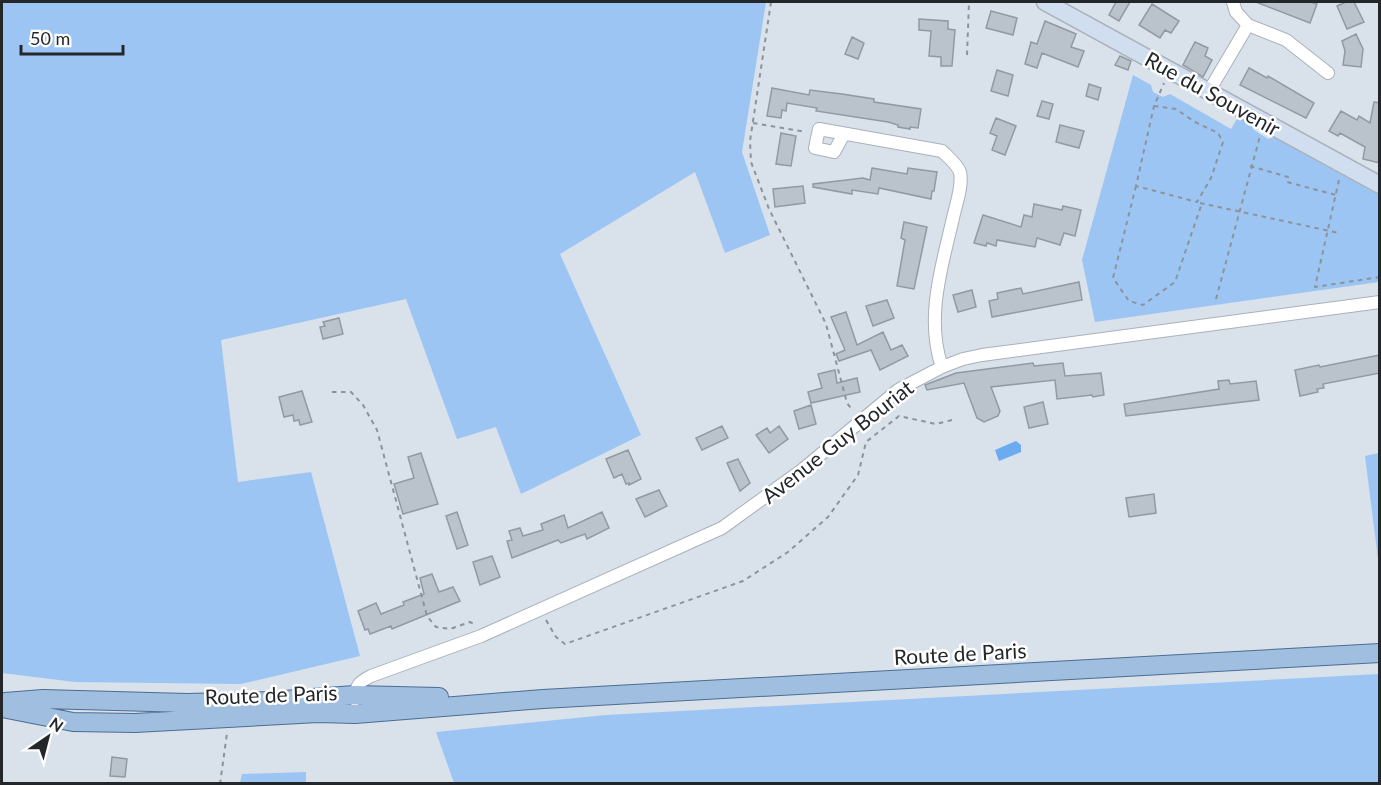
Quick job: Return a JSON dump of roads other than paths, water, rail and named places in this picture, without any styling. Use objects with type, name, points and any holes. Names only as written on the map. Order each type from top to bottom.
[{"type":"main road","name":"Route de Paris","points":[[2,708],[73,722],[135,723],[318,713],[355,714],[543,699],[1380,653]]},
{"type":"main road","name":"Route de Paris","points":[[2,702],[43,699],[187,703],[258,702],[355,695],[543,699]]},
{"type":"street","name":"Rue du Souvenir","points":[[1046,2],[1380,185]]},
{"type":"street","points":[[1233,2],[1236,12],[1248,25],[1286,40],[1328,73]]},
{"type":"street","points":[[1209,91],[1248,25]]},
{"type":"street","points":[[844,134],[834,152],[815,148],[819,129],[942,151],[960,172],[959,191],[937,289],[935,322],[942,367]]},
{"type":"street","name":"Avenue Guy Bouriat","points":[[355,695],[355,689],[360,682],[371,676],[481,636],[722,528],[802,470],[882,402],[916,379],[942,367],[982,355],[1380,302]]},
{"type":"street","points":[[355,695],[355,714]]}]
